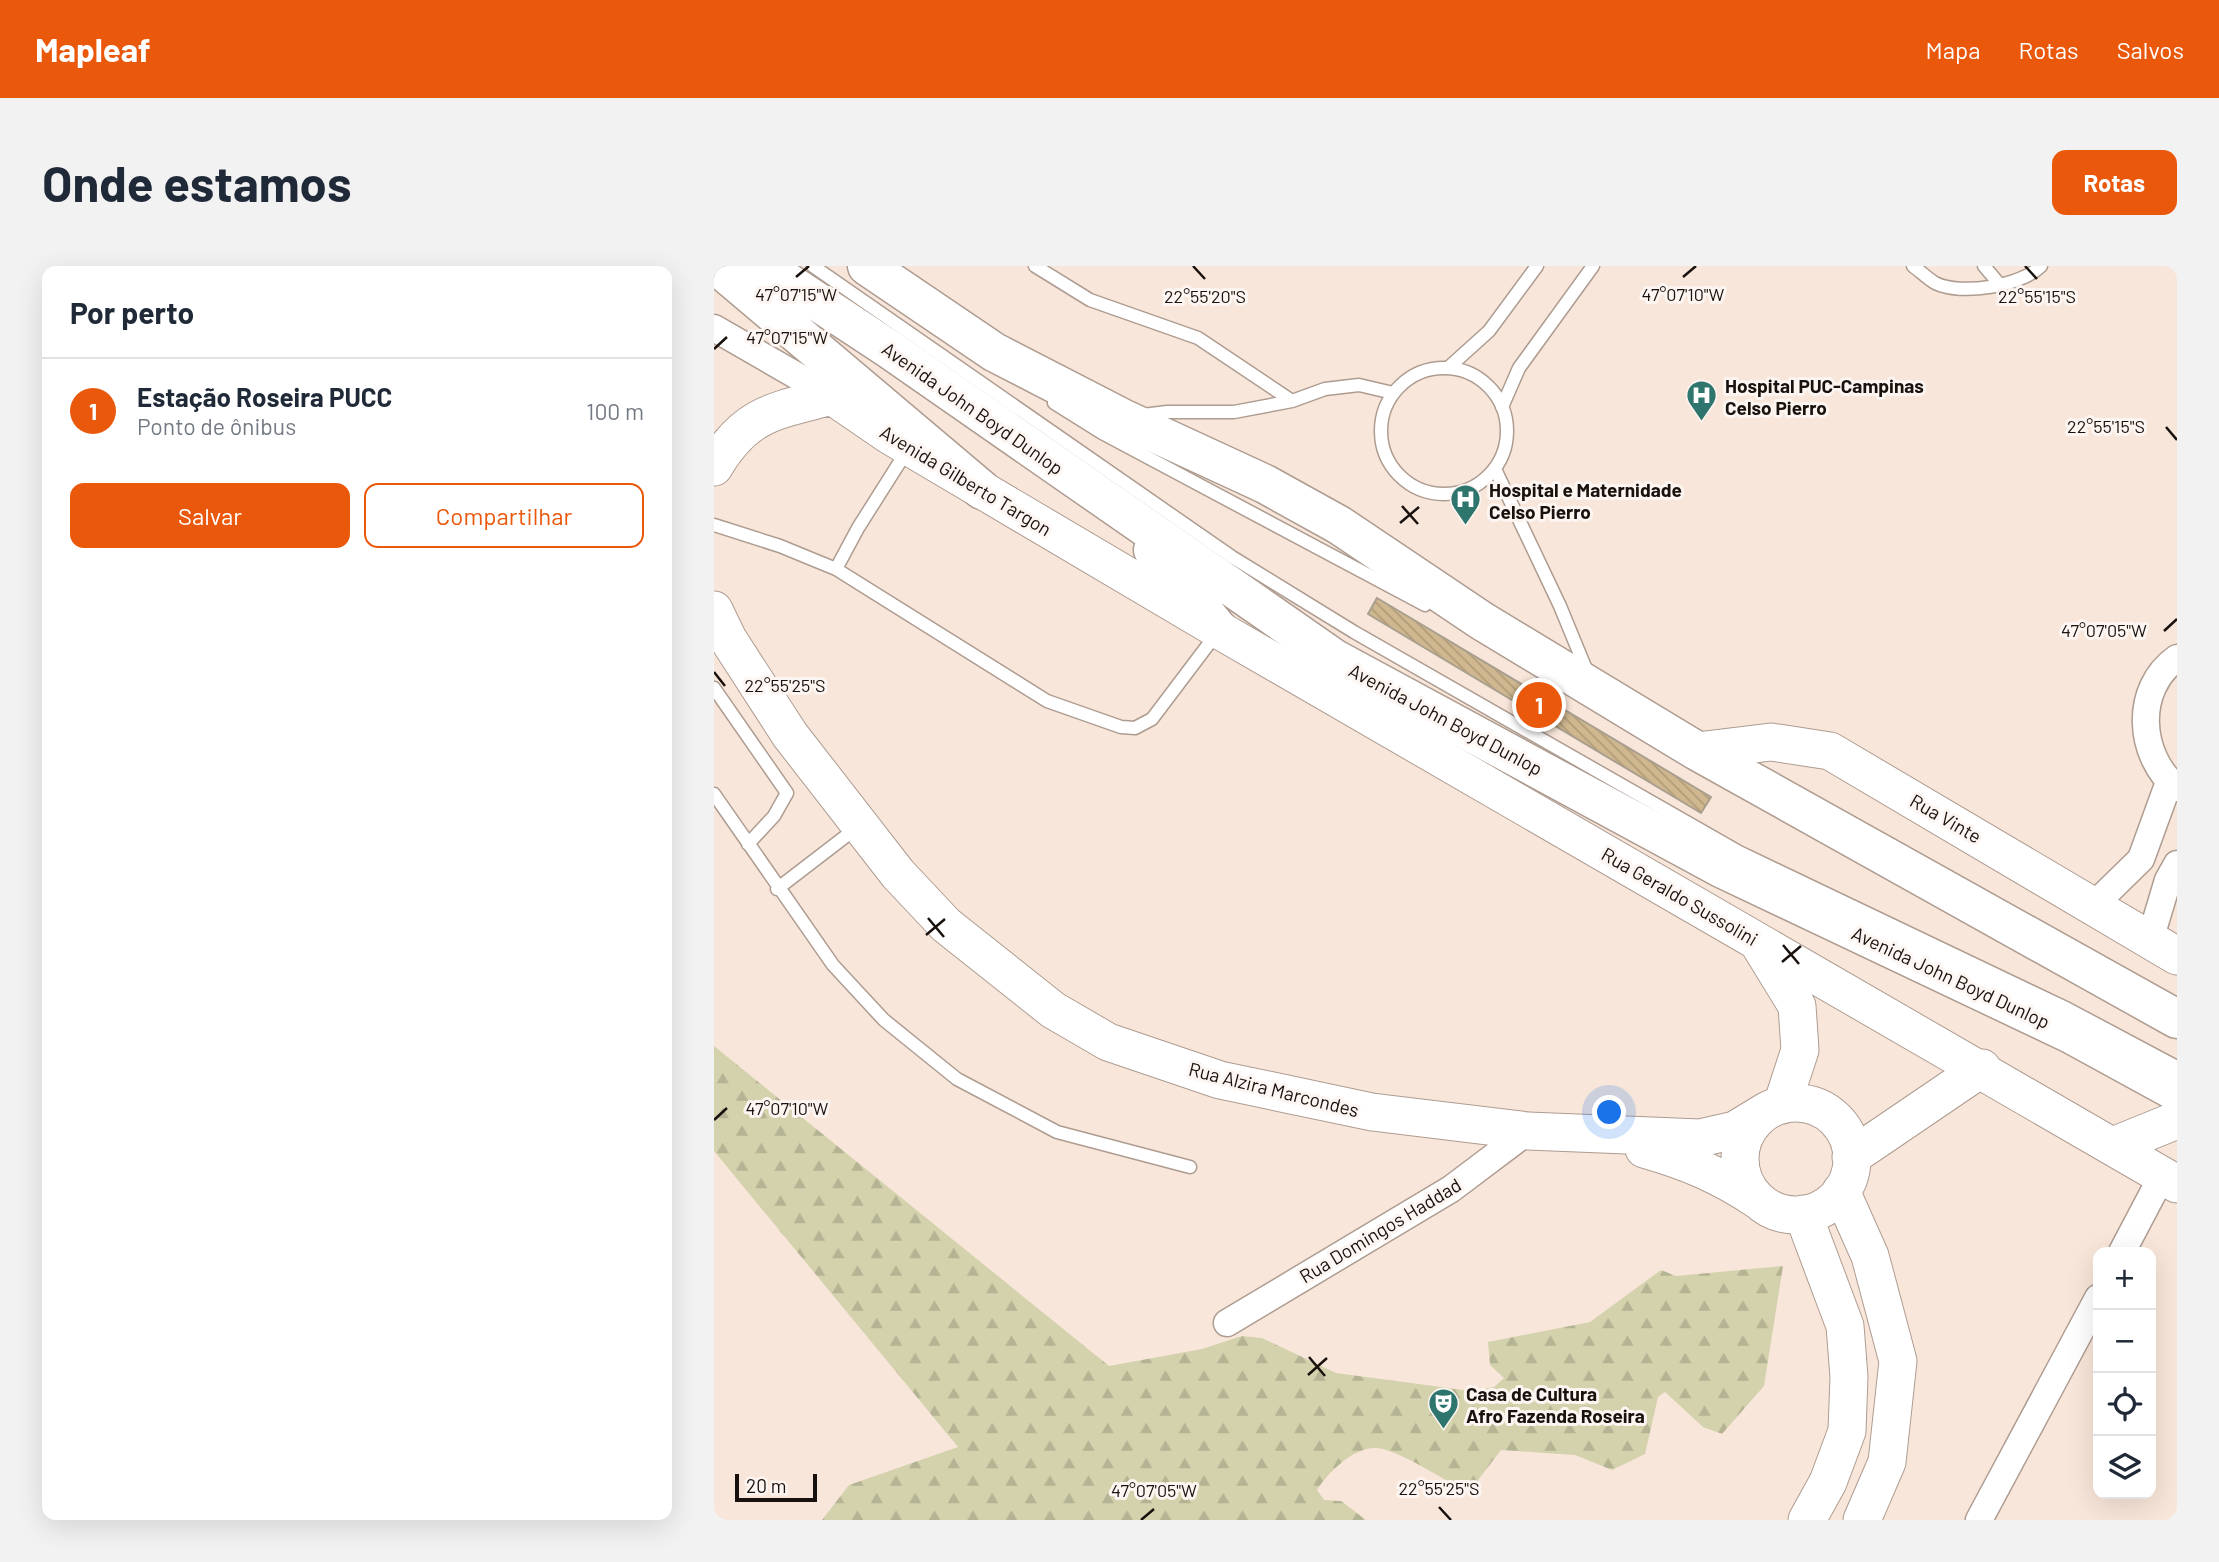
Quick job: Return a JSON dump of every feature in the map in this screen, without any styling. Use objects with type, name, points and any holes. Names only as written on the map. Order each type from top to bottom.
[{"type":"main road","points":[[717,266],[982,490]]},
{"type":"main road","points":[[748,266],[864,356],[1149,545],[1219,630]]},
{"type":"main road","name":"Avenida John Boyd Dunlop","points":[[762,266],[889,349],[1335,659],[1721,868],[2069,1021],[2177,1092]]},
{"type":"main road","points":[[862,270],[994,352],[1122,418],[1265,484],[1339,525],[1588,694],[1696,751],[2177,1018]]},
{"type":"street","name":"Avenida Gilberto Targon","points":[[714,328],[832,396],[909,447],[1219,630]]},
{"type":"street","points":[[714,467],[734,437],[753,420],[774,411],[832,396]]},
{"type":"street","name":"Rua Alzira Marcondes","points":[[714,610],[728,639],[790,735],[859,826],[946,925],[1053,1010],[1108,1042],[1220,1080],[1360,1110],[1528,1131],[1574,1135],[1700,1138],[1735,1130],[1775,1107]]},
{"type":"street","name":"Rua Geraldo Sussolini","points":[[1219,630],[1982,1068],[2170,1180]]},
{"type":"street","points":[[2094,905],[2141,859],[2173,785],[2153,760],[2146,735],[2146,709],[2155,684],[2177,658]]},
{"type":"street","name":"Rua Vinte","points":[[1696,751],[1771,742],[1830,751],[2163,948]]},
{"type":"street","points":[[2163,948],[2168,880],[2177,864]]},
{"type":"street","points":[[1756,940],[1797,1006],[1800,1050],[1775,1107]]},
{"type":"street","points":[[1862,1520],[1888,1462],[1898,1361],[1846,1174],[1843,1130],[1823,1110],[1796,1103],[1775,1107],[1754,1121],[1744,1136],[1740,1153],[1741,1171],[1748,1188],[1760,1202],[1788,1214],[1818,1210],[1846,1174],[1982,1068]]},
{"type":"street","points":[[2113,1146],[2177,1120]]},
{"type":"street","name":"Rua Domingos Haddad","points":[[1227,1323],[1451,1189],[1528,1131]]},
{"type":"street","name":"Rua Alzira Marcondes","points":[[1574,1135],[1691,1162],[1721,1176],[1760,1202]]},
{"type":"street","points":[[2125,1247],[2170,1180]]},
{"type":"street","points":[[1803,1214],[1845,1326],[1849,1377],[1847,1431],[1828,1482],[1807,1520]]},
{"type":"street","points":[[1979,1520],[2093,1307]]},
{"type":"lane","points":[[813,266],[1233,557],[1354,632],[1740,852],[2069,1021],[2177,1067]]},
{"type":"lane","points":[[1035,266],[1090,300],[1198,338],[1292,401]]},
{"type":"lane","points":[[1448,368],[1489,331],[1536,266]]},
{"type":"lane","points":[[1502,407],[1481,380],[1448,368],[1428,370],[1408,378],[1393,393],[1383,412],[1381,434],[1385,456],[1398,474],[1415,487],[1436,494],[1458,493],[1478,484],[1495,469],[1506,439],[1502,407],[1519,368],[1593,266]]},
{"type":"lane","points":[[1913,266],[1937,284],[1962,290],[2000,285],[2042,266]]},
{"type":"lane","points":[[1984,266],[2000,285]]},
{"type":"lane","points":[[862,270],[1011,377]]},
{"type":"lane","points":[[1122,418],[1167,412],[1234,412],[1292,401],[1325,389],[1359,385],[1393,393]]},
{"type":"lane","points":[[1045,398],[1102,433],[1252,514],[1383,580],[1441,615]]},
{"type":"lane","points":[[836,569],[858,528],[909,447]]},
{"type":"lane","points":[[1495,469],[1560,606],[1588,694],[1734,788]]},
{"type":"lane","points":[[714,525],[780,546],[836,569],[1048,701],[1121,727],[1135,728],[1152,719],[1219,630]]},
{"type":"lane","points":[[714,688],[788,793],[774,816],[748,844]]},
{"type":"lane","points":[[714,794],[777,889],[833,965],[884,1020],[957,1079],[1057,1132],[1191,1167]]},
{"type":"lane","points":[[777,889],[859,826]]},
{"type":"green space","points":[[714,1046],[1109,1366],[1202,1349],[1242,1336],[1262,1338],[1336,1373],[1471,1391],[1494,1387],[1504,1378],[1490,1365],[1488,1342],[1590,1322],[1661,1270],[1676,1276],[1783,1266],[1764,1386],[1722,1434],[1703,1427],[1665,1392],[1658,1397],[1645,1454],[1612,1470],[1575,1455],[1501,1450],[1475,1484],[1462,1489],[1393,1452],[1373,1448],[1364,1450],[1345,1460],[1317,1490],[1324,1500],[1341,1501],[1366,1520],[822,1520],[849,1485],[958,1447],[714,1151]]},
{"type":"building","points":[[1377,598],[1711,797],[1701,813],[1368,614]]},
{"type":"place","name":"Hospital PUC-Campinas Celso Pierro","points":[[1702,423]]},
{"type":"place","name":"Hospital e Maternidade Celso Pierro","points":[[1466,527]]},
{"type":"place","name":"Estação Roseira PUCC","points":[[1539,705]]},
{"type":"place","name":"Casa de Cultura Afro Fazenda Roseira","points":[[1443,1431]]}]
